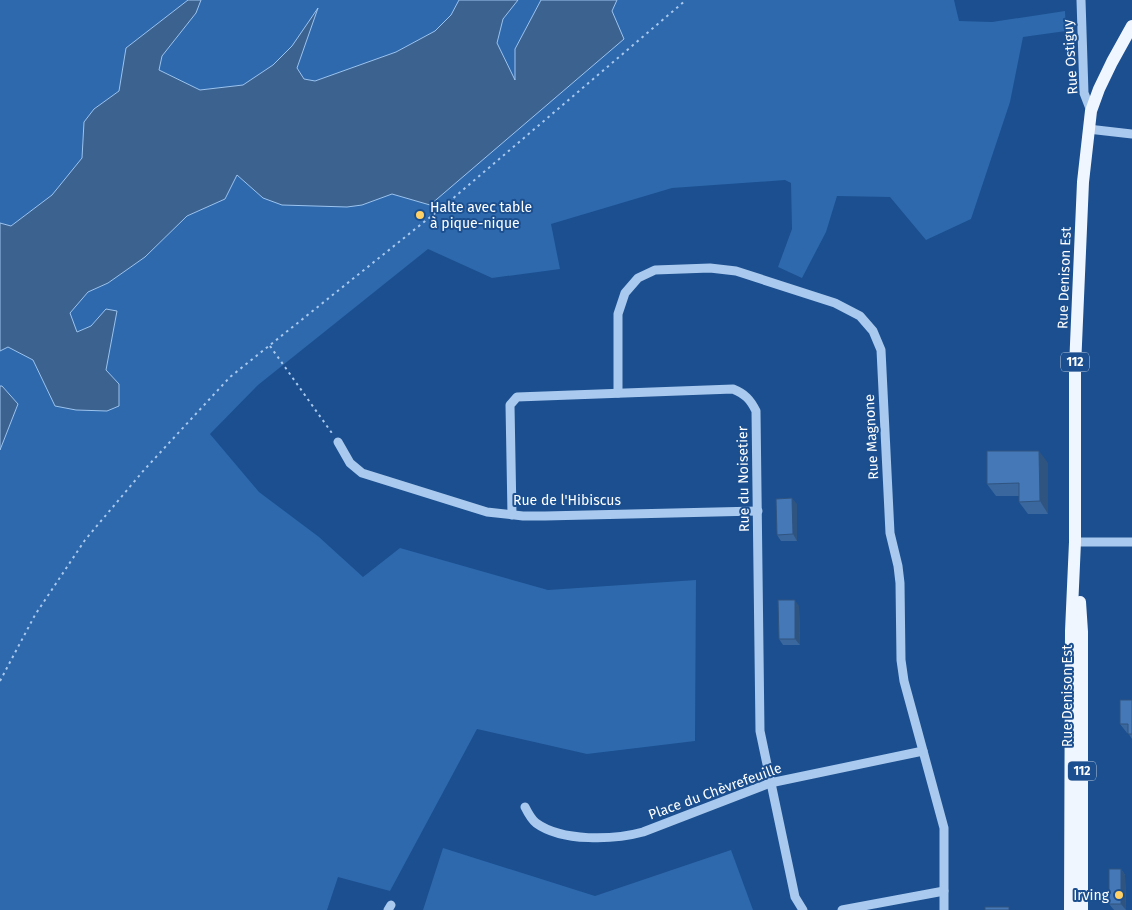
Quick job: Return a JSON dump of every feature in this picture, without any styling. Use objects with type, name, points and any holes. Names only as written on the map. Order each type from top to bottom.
[{"type":"main road","name":"Rue Denison Est","points":[[1070,910],[1071,631],[1075,542],[1075,367],[1079,247],[1091,111],[1108,69],[1132,26]]},
{"type":"main road","name":"Rue Denison Est","points":[[1075,542],[1082,632],[1082,910]]},
{"type":"street","name":"Rue Ostiguy","points":[[1081,0],[1084,93],[1091,111]]},
{"type":"street","points":[[1088,129],[1132,134]]},
{"type":"street","name":"Rue Magnone","points":[[618,393],[618,314],[624,293],[638,278],[654,270],[710,268],[736,271],[835,303],[860,316],[873,331],[881,350],[890,533],[900,582],[901,660],[904,681],[944,828],[944,910]]},
{"type":"street","name":"Rue du Noisetier","points":[[512,515],[510,405],[517,396],[733,389],[742,392],[751,400],[756,411],[760,731],[795,897],[803,910]]},
{"type":"street","name":"Rue de l'Hibiscus","points":[[338,442],[350,463],[362,473],[487,512],[545,516],[758,510]]},
{"type":"street","points":[[1075,542],[1132,542]]},
{"type":"street","name":"Place du Chèvrefeuille","points":[[525,807],[536,823],[554,831],[585,838],[613,838],[643,832],[770,783],[924,751]]},
{"type":"street","points":[[842,910],[944,891]]},
{"type":"path","points":[[0,681],[35,615],[85,540],[144,470],[230,377],[444,206],[686,0]]},
{"type":"path","points":[[270,346],[338,442]]},
{"type":"shaded area","points":[[0,0],[188,0],[126,48],[119,91],[94,109],[84,122],[82,158],[52,195],[11,226],[0,223]]},
{"type":"shaded area","points":[[188,0],[201,0],[196,13],[162,56],[159,70],[200,90],[243,85],[273,65],[292,46],[318,8],[297,68],[304,79],[315,81],[396,52],[435,31],[451,15],[459,0],[518,0],[503,19],[497,43],[515,80],[515,49],[541,0],[617,0],[612,11],[624,39],[430,205],[392,194],[362,205],[347,207],[282,205],[263,198],[237,175],[225,199],[187,216],[145,257],[108,283],[88,292],[70,313],[77,332],[91,326],[106,309],[117,311],[106,370],[119,384],[119,406],[107,411],[76,410],[55,406],[33,360],[8,347],[0,351],[0,223],[11,226],[52,195],[82,158],[84,122],[94,109],[119,91],[126,48]]},
{"type":"shaded area","points":[[201,0],[459,0],[451,15],[435,31],[396,52],[315,81],[304,79],[297,68],[317,10],[292,46],[273,65],[243,85],[200,90],[159,70],[162,56],[196,13]]},
{"type":"shaded area","points":[[518,0],[541,0],[515,49],[515,81],[497,43],[503,19]]},
{"type":"shaded area","points":[[617,0],[954,0],[959,21],[992,22],[1065,11],[1066,31],[1023,37],[1010,102],[971,219],[926,240],[890,197],[837,196],[826,232],[802,278],[778,267],[792,229],[791,183],[785,180],[672,188],[551,224],[560,269],[492,278],[428,249],[258,385],[210,434],[259,492],[319,537],[363,577],[400,548],[548,590],[696,580],[695,741],[587,754],[477,729],[390,891],[338,877],[327,910],[0,910],[0,450],[18,404],[0,386],[0,351],[8,347],[33,360],[55,406],[76,410],[107,411],[119,384],[106,370],[117,311],[106,309],[91,326],[76,332],[69,313],[88,292],[108,283],[145,257],[187,216],[225,199],[237,175],[263,198],[362,205],[392,194],[430,205],[612,11]]},
{"type":"shaded area","points":[[0,386],[18,404],[0,450]]},
{"type":"shaded area","points":[[443,848],[595,896],[731,850],[753,910],[423,910]]},
{"type":"building","points":[[987,451],[1039,451],[1040,501],[1019,502],[1019,483],[987,484]]},
{"type":"building","points":[[792,498],[793,534],[777,535],[776,499]]},
{"type":"building","points":[[778,600],[795,600],[795,639],[779,639]]},
{"type":"building","points":[[1120,700],[1132,700],[1132,734],[1128,734],[1128,724],[1120,724]]},
{"type":"building","points":[[1109,869],[1121,869],[1121,904],[1109,904]]},
{"type":"building","points":[[985,907],[1009,907],[1009,910],[985,910]]},
{"type":"place","name":"Halte avec table à pique-nique","points":[[420,215]]},
{"type":"place","name":"Irving","points":[[1119,895]]}]
